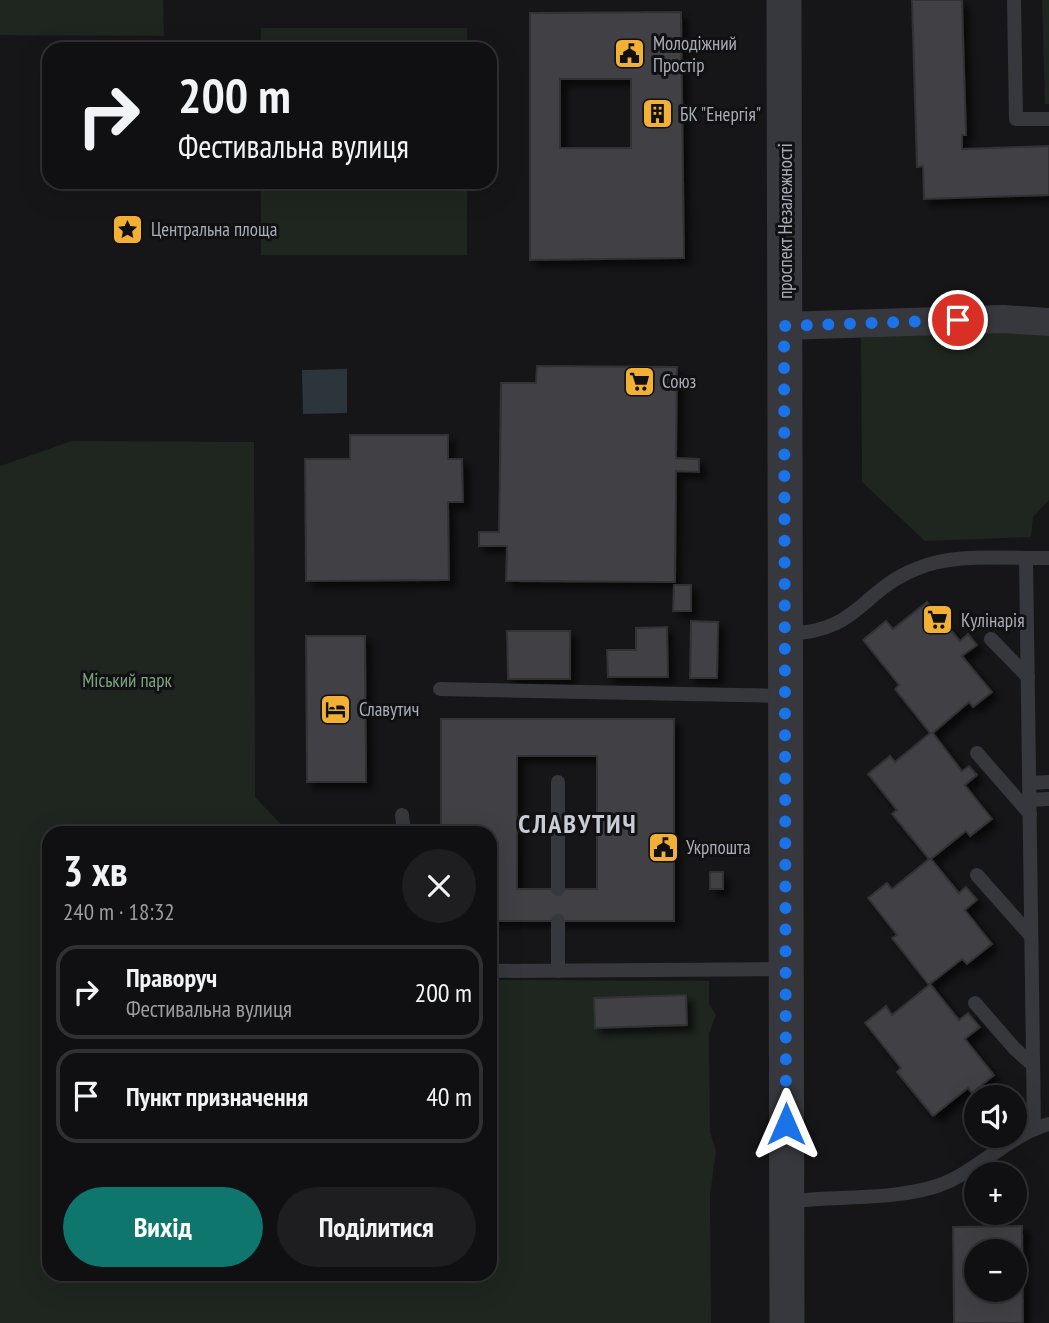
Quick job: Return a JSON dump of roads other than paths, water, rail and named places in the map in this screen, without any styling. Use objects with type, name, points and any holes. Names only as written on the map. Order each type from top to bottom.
[{"type":"street","name":"проспект Незалежності","points":[[784,0],[787,1323]]},
{"type":"street","points":[[784,326],[981,320],[1049,322]]},
{"type":"lane","points":[[1014,0],[1016,119],[1049,119]]},
{"type":"lane","points":[[1026,558],[1034,1129]]},
{"type":"lane","points":[[785,634],[814,632],[833,626],[901,577],[926,565],[956,560],[1049,558]]},
{"type":"lane","points":[[991,639],[1028,677]]},
{"type":"lane","points":[[440,689],[785,696]]},
{"type":"lane","points":[[977,753],[1030,807]]},
{"type":"lane","points":[[558,782],[558,889]]},
{"type":"lane","points":[[1030,783],[1049,782]]},
{"type":"lane","points":[[1030,807],[1049,799]]},
{"type":"lane","points":[[402,815],[403,826]]},
{"type":"lane","points":[[977,876],[1031,936]]},
{"type":"lane","points":[[558,921],[558,971]]},
{"type":"lane","points":[[497,971],[785,969]]},
{"type":"lane","points":[[975,1003],[1014,1048],[1033,1065]]},
{"type":"lane","points":[[786,1202],[829,1196],[900,1193],[937,1185],[974,1167],[1034,1129],[1049,1124]]},
{"type":"place","name":"Молодіжний Простір","points":[[630,54]]},
{"type":"place","name":"БК \"Енергія\"","points":[[657,114]]},
{"type":"place","name":"Центральна площа","points":[[128,229]]},
{"type":"place","name":"Союз","points":[[639,381]]},
{"type":"place","name":"Кулінарія","points":[[938,620]]},
{"type":"place","name":"Славутич","points":[[336,709]]},
{"type":"place","name":"Укрпошта","points":[[663,847]]},
{"type":"district","name":"СЛАВУТИЧ","points":[[578,824]]},
{"type":"park label","name":"Міський парк","points":[[127,680]]}]
